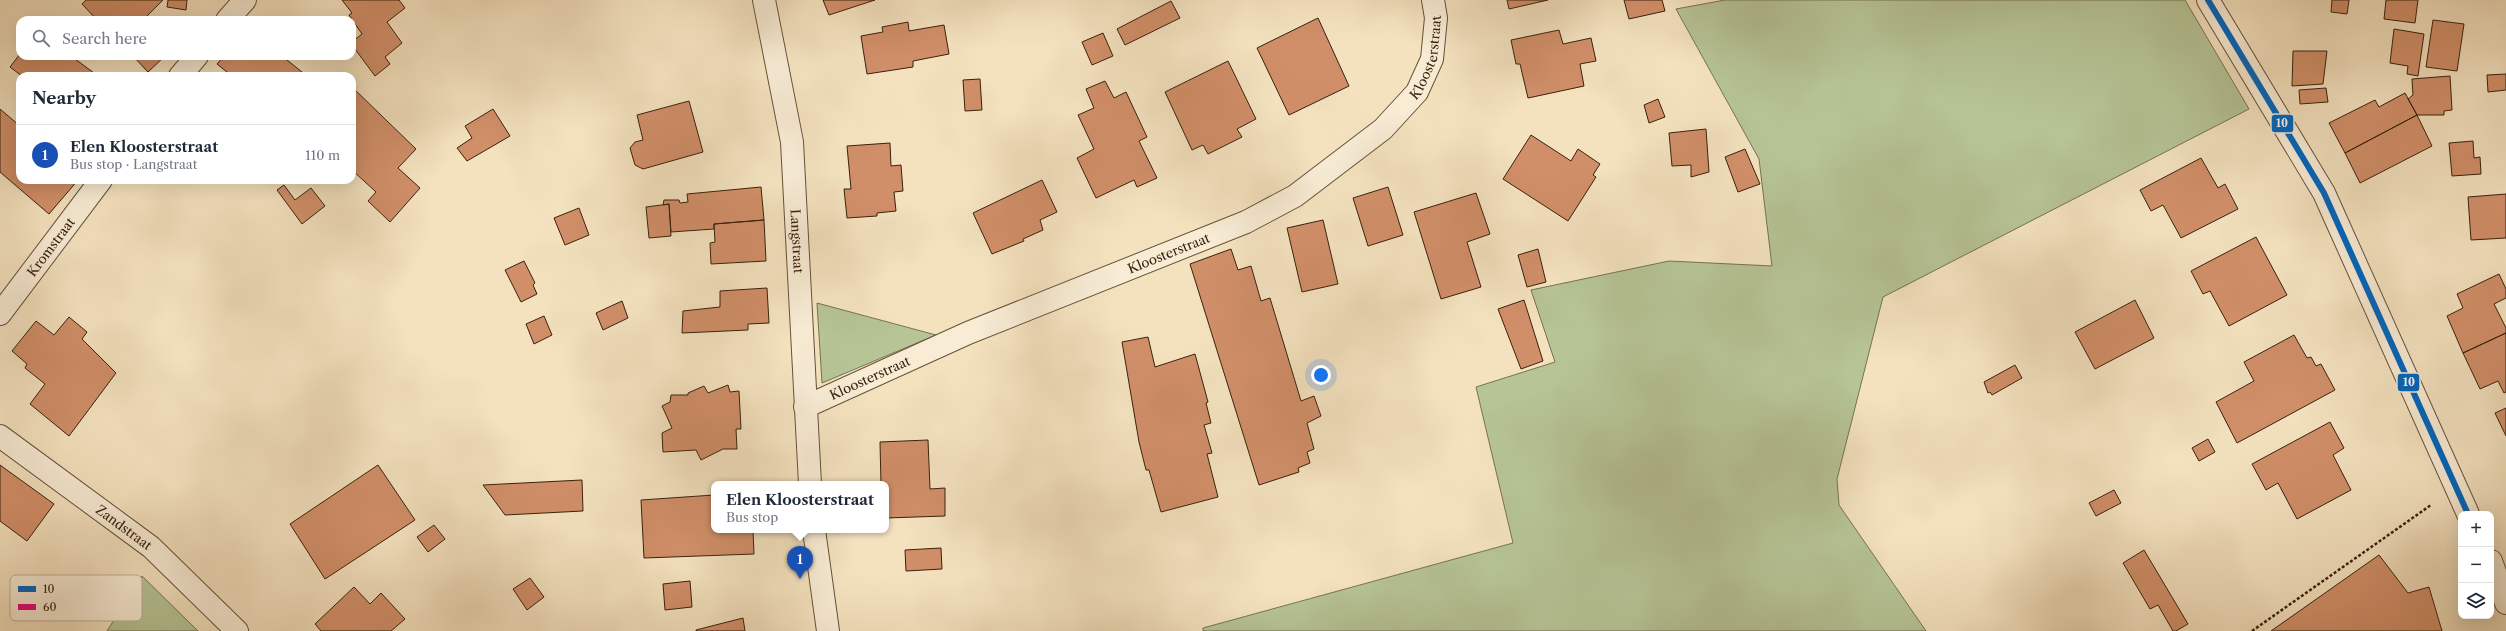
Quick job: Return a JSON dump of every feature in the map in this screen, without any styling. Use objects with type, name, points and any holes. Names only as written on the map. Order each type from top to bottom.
[{"type":"street","name":"Langstraat","points":[[764,0],[792,142],[810,481]]},
{"type":"street","name":"Kloosterstraat","points":[[805,407],[968,333],[1246,222],[1295,196],[1383,129],[1417,92],[1432,59],[1436,18],[1433,0]]},
{"type":"street","points":[[2208,0],[2324,193],[2464,506]]},
{"type":"street","points":[[183,72],[194,60]]},
{"type":"street","name":"Kromstraat","points":[[0,314],[98,184]]},
{"type":"street","name":"Zandstraat","points":[[0,436],[151,546],[237,631]]},
{"type":"street","points":[[814,533],[828,631]]},
{"type":"street","points":[[2498,569],[2506,603]]},
{"type":"path","points":[[2252,631],[2435,503],[2464,506]]},
{"type":"green space","points":[[1725,0],[2185,0],[2249,109],[1883,297],[1837,479],[1839,505],[1926,631],[1203,631],[1203,628],[1513,543],[1476,387],[1555,362],[1531,290],[1669,261],[1772,266],[1759,159],[1676,9]]},
{"type":"green space","points":[[817,303],[936,335],[822,383]]},
{"type":"green space","points":[[142,576],[198,631],[107,631],[113,621],[142,621]]},
{"type":"building","points":[[86,0],[163,0],[147,16],[93,16],[82,4]]},
{"type":"building","points":[[168,0],[187,0],[186,10],[167,7]]},
{"type":"building","points":[[342,0],[399,0],[405,8],[387,22],[402,43],[385,57],[390,64],[375,76],[356,50],[356,39],[362,34],[356,25],[356,16],[349,15],[352,13]]},
{"type":"building","points":[[823,0],[875,0],[829,15]]},
{"type":"building","points":[[1507,0],[1548,0],[1509,9]]},
{"type":"building","points":[[1624,0],[1662,0],[1665,11],[1629,19]]},
{"type":"building","points":[[2332,0],[2349,0],[2347,14],[2331,12]]},
{"type":"building","points":[[2386,0],[2418,0],[2415,23],[2384,19]]},
{"type":"building","points":[[1171,1],[1180,18],[1125,45],[1117,29]]},
{"type":"building","points":[[1318,18],[1349,86],[1289,115],[1257,48]]},
{"type":"building","points":[[2433,20],[2464,24],[2457,71],[2426,67]]},
{"type":"building","points":[[908,22],[909,31],[944,25],[949,54],[913,61],[913,67],[867,74],[861,36],[883,32],[882,27]]},
{"type":"building","points":[[2394,29],[2424,34],[2418,76],[2407,74],[2408,66],[2390,63]]},
{"type":"building","points":[[1559,30],[1563,44],[1591,38],[1596,61],[1580,64],[1584,86],[1528,98],[1520,64],[1516,64],[1511,40]]},
{"type":"building","points":[[1103,33],[1113,56],[1092,65],[1082,42]]},
{"type":"building","points":[[2293,51],[2327,51],[2323,84],[2292,86]]},
{"type":"building","points":[[16,59],[76,60],[93,72],[17,72],[10,67]]},
{"type":"building","points":[[137,60],[161,60],[148,72]]},
{"type":"building","points":[[220,60],[287,60],[302,72],[227,72],[217,64]]},
{"type":"building","points":[[1228,61],[1256,119],[1237,129],[1242,137],[1208,154],[1203,145],[1192,150],[1165,92]]},
{"type":"building","points":[[2506,74],[2506,90],[2488,92],[2487,75]]},
{"type":"building","points":[[2450,76],[2452,110],[2444,111],[2444,115],[2417,115],[2408,99],[2413,95],[2412,79]]},
{"type":"building","points":[[980,79],[982,110],[965,111],[963,80]]},
{"type":"building","points":[[1105,81],[1114,98],[1126,92],[1147,137],[1139,141],[1157,178],[1137,187],[1134,180],[1096,198],[1077,158],[1094,149],[1078,115],[1094,108],[1086,89]]},
{"type":"building","points":[[2326,88],[2328,102],[2300,104],[2299,90]]},
{"type":"building","points":[[356,91],[416,149],[398,168],[420,188],[390,222],[368,201],[376,192],[356,174]]},
{"type":"building","points":[[2405,93],[2417,115],[2345,153],[2329,123],[2375,100],[2379,107]]},
{"type":"building","points":[[1658,99],[1665,117],[1649,123],[1644,105]]},
{"type":"building","points":[[689,101],[703,152],[643,169],[635,165],[630,148],[635,142],[643,140],[637,115]]},
{"type":"building","points":[[0,109],[16,123],[16,184],[75,184],[49,214],[0,172]]},
{"type":"building","points":[[493,109],[510,136],[467,161],[457,148],[472,138],[465,126]]},
{"type":"building","points":[[2417,115],[2432,146],[2360,183],[2345,153]]},
{"type":"building","points":[[1706,129],[1709,172],[1691,177],[1691,165],[1672,166],[1669,133]]},
{"type":"building","points":[[1531,135],[1571,161],[1578,149],[1600,164],[1593,175],[1596,177],[1568,221],[1503,179]]},
{"type":"building","points":[[2473,141],[2474,158],[2480,157],[2481,174],[2452,176],[2449,143]]},
{"type":"building","points":[[890,143],[891,166],[901,165],[903,191],[894,192],[896,211],[877,213],[877,216],[847,218],[844,189],[851,189],[847,146]]},
{"type":"building","points":[[1745,149],[1760,184],[1738,192],[1725,157]]},
{"type":"building","points":[[2201,158],[2218,188],[2225,184],[2238,209],[2181,238],[2163,205],[2151,211],[2140,190]]},
{"type":"building","points":[[1042,180],[1057,212],[1040,220],[1043,230],[1023,239],[1024,241],[992,254],[973,213]]},
{"type":"building","points":[[284,185],[295,200],[311,188],[325,206],[302,224],[277,190]]},
{"type":"building","points":[[761,187],[764,220],[714,224],[714,229],[671,232],[669,204],[663,205],[664,200],[679,200],[680,203],[688,202],[687,194]]},
{"type":"building","points":[[1388,187],[1403,235],[1368,246],[1353,198]]},
{"type":"building","points":[[1476,193],[1490,234],[1467,242],[1481,287],[1441,299],[1414,212]]},
{"type":"building","points":[[2506,194],[2506,238],[2471,240],[2468,197]]},
{"type":"building","points":[[669,204],[671,236],[649,238],[646,207]]},
{"type":"building","points":[[579,208],[589,235],[565,245],[554,218]]},
{"type":"building","points":[[764,220],[766,261],[711,264],[710,243],[715,242],[714,224]]},
{"type":"building","points":[[1323,220],[1338,284],[1302,292],[1287,228]]},
{"type":"building","points":[[2256,237],[2287,295],[2229,326],[2210,291],[2203,294],[2191,271]]},
{"type":"building","points":[[1231,249],[1238,270],[1251,266],[1261,301],[1270,298],[1301,401],[1314,396],[1321,416],[1307,423],[1314,449],[1307,452],[1310,463],[1298,468],[1299,472],[1259,485],[1190,264]]},
{"type":"building","points":[[1538,249],[1546,282],[1527,287],[1518,255]]},
{"type":"building","points":[[524,261],[535,283],[533,285],[537,294],[521,302],[505,270]]},
{"type":"building","points":[[2499,274],[2506,289],[2506,298],[2494,304],[2506,328],[2506,333],[2463,353],[2447,316],[2463,308],[2457,294]]},
{"type":"building","points":[[767,288],[769,323],[748,324],[748,330],[682,333],[683,311],[720,307],[720,291]]},
{"type":"building","points":[[1524,300],[1543,361],[1521,369],[1498,309]]},
{"type":"building","points":[[2135,300],[2154,338],[2095,369],[2075,332]]},
{"type":"building","points":[[622,301],[628,318],[603,330],[596,313]]},
{"type":"building","points":[[544,316],[552,335],[534,344],[526,324]]},
{"type":"building","points":[[69,317],[87,332],[82,339],[116,373],[69,436],[30,404],[45,384],[25,368],[27,364],[12,351],[36,321],[54,335]]},
{"type":"building","points":[[2506,333],[2506,392],[2504,393],[2498,381],[2480,389],[2463,353]]},
{"type":"building","points":[[2294,335],[2307,358],[2311,357],[2316,366],[2321,364],[2335,390],[2237,443],[2216,402],[2254,381],[2244,362]]},
{"type":"building","points":[[1148,337],[1155,367],[1195,354],[1208,402],[1206,403],[1211,423],[1204,425],[1212,453],[1207,454],[1218,497],[1161,512],[1149,470],[1146,470],[1139,442],[1122,342]]},
{"type":"building","points":[[2015,365],[2022,378],[1992,395],[1990,392],[1988,393],[1984,382]]},
{"type":"building","points":[[728,385],[730,392],[739,391],[741,429],[736,429],[737,449],[723,449],[701,460],[696,450],[663,452],[662,433],[672,428],[662,406],[670,402],[671,395],[688,395],[688,393],[704,386],[708,393]]},
{"type":"building","points":[[2506,408],[2506,436],[2495,413]]},
{"type":"building","points":[[2330,422],[2344,448],[2333,455],[2351,490],[2297,519],[2278,483],[2266,490],[2252,464]]},
{"type":"building","points":[[2208,439],[2215,452],[2199,461],[2192,448]]},
{"type":"building","points":[[928,440],[930,489],[945,488],[945,516],[889,518],[889,481],[881,481],[880,442]]},
{"type":"building","points":[[0,465],[54,504],[27,541],[0,521]]},
{"type":"building","points":[[378,465],[415,520],[325,579],[290,524]]},
{"type":"building","points":[[582,480],[583,511],[505,515],[483,485]]},
{"type":"building","points":[[2114,490],[2121,503],[2096,516],[2089,503]]},
{"type":"building","points":[[711,495],[711,533],[753,533],[754,554],[644,558],[641,500]]},
{"type":"building","points":[[434,525],[445,539],[428,552],[417,537]]},
{"type":"building","points":[[941,548],[942,569],[906,571],[905,550]]},
{"type":"building","points":[[2144,550],[2188,624],[2176,631],[2173,631],[2158,605],[2150,609],[2123,563]]},
{"type":"building","points":[[2379,555],[2408,593],[2429,587],[2442,631],[2271,631]]},
{"type":"building","points":[[530,578],[544,597],[527,610],[513,589]]},
{"type":"building","points":[[690,581],[692,607],[665,610],[663,584]]},
{"type":"building","points":[[354,587],[370,604],[381,593],[405,619],[391,631],[321,631],[315,624]]},
{"type":"building","points":[[743,618],[745,631],[696,631],[696,630]]},
{"type":"transit line","name":"10","points":[[2208,0],[2324,193],[2467,511]]},
{"type":"place","name":"Elen Kloosterstraat","points":[[800,579]]}]
